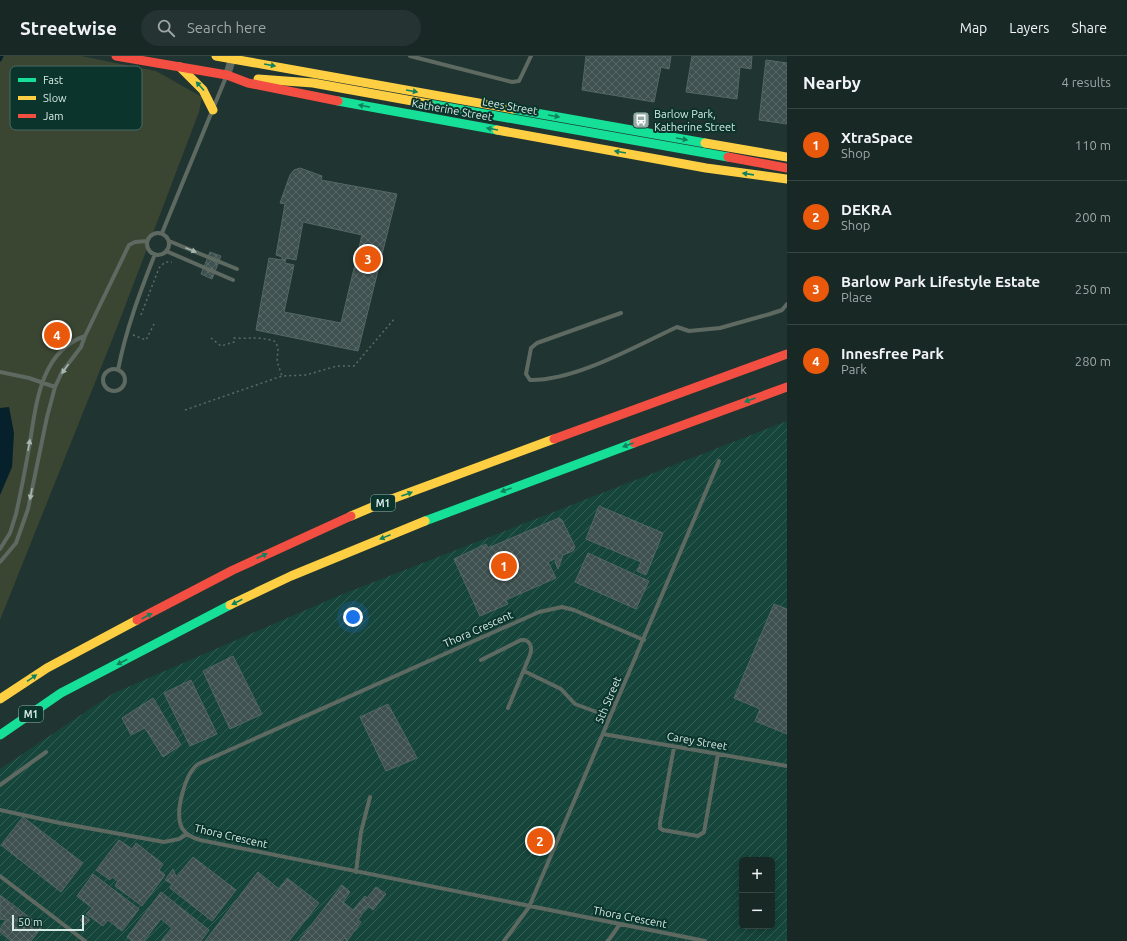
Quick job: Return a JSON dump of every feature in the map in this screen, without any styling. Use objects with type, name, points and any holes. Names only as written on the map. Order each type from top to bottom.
[{"type":"main road","name":"Katherine Street","points":[[116,56],[227,75],[248,83],[366,107],[706,168],[787,179]]},
{"type":"main road","name":"Katherine Street","points":[[216,56],[232,57],[786,156]]},
{"type":"main road","points":[[180,67],[203,90],[213,110]]},
{"type":"main road","name":"Lees Street","points":[[227,75],[313,83],[787,168]]},
{"type":"main road","name":"M1","points":[[0,699],[47,668],[130,624],[233,570],[334,523],[397,497],[787,354]]},
{"type":"main road","name":"M1","points":[[0,735],[61,693],[241,600],[291,576],[383,537],[787,387]]},
{"type":"street","points":[[227,75],[232,57]]},
{"type":"lane","points":[[410,56],[512,82],[519,80],[531,56]]},
{"type":"lane","points":[[162,233],[227,75]]},
{"type":"lane","points":[[162,233],[151,235],[147,241],[148,248],[155,254],[160,255],[166,251],[169,241]]},
{"type":"lane","points":[[162,233],[169,241],[237,269]]},
{"type":"lane","points":[[0,562],[16,543],[26,516],[55,387],[62,372],[82,347],[85,336],[129,245],[135,242],[147,241]]},
{"type":"lane","points":[[166,251],[233,280]]},
{"type":"lane","points":[[118,370],[125,334],[135,303],[155,254]]},
{"type":"lane","points":[[621,314],[536,343],[531,348],[526,374],[530,380],[542,380],[592,366],[677,327],[689,331],[720,328],[782,310],[787,304]]},
{"type":"lane","points":[[0,549],[10,533],[16,514],[37,398],[42,382],[60,352],[73,340],[85,336]]},
{"type":"lane","points":[[111,370],[118,370],[123,374],[124,384],[119,390],[112,391],[104,385],[103,377],[111,370]]},
{"type":"lane","points":[[0,372],[42,382],[55,387]]},
{"type":"lane","name":"5th Street","points":[[504,941],[529,907],[719,461]]},
{"type":"lane","name":"Thora Crescent","points":[[644,640],[574,610],[562,607],[539,612],[198,764],[188,774],[180,812],[181,827],[187,834],[200,840],[529,907],[706,941]]},
{"type":"lane","points":[[481,660],[521,640],[525,640],[530,643],[532,650],[508,708]]},
{"type":"lane","points":[[524,671],[561,689],[574,704],[610,717]]},
{"type":"lane","name":"Carey Street","points":[[603,734],[787,766]]},
{"type":"lane","points":[[674,746],[660,823],[660,828],[670,832],[698,836],[704,832],[718,754]]},
{"type":"lane","points":[[0,785],[46,752]]},
{"type":"lane","points":[[356,872],[361,832],[370,797]]},
{"type":"lane","points":[[0,810],[60,823],[164,842],[172,842],[187,834]]},
{"type":"lane","points":[[0,876],[85,941]]},
{"type":"lane","points":[[608,941],[620,924]]},
{"type":"path","points":[[140,317],[159,268],[165,262],[173,262],[176,255]]},
{"type":"path","points":[[185,410],[282,376],[306,375],[337,366],[354,366],[395,318]]},
{"type":"path","points":[[135,329],[133,335],[146,340],[154,324]]},
{"type":"path","points":[[211,338],[221,346],[234,342],[234,338],[256,339],[265,337],[276,342],[278,349],[277,362],[282,376]]},
{"type":"shaded area","points":[[4,56],[81,56],[131,66],[10,66],[10,130],[142,130],[142,68],[156,71],[202,97],[199,112],[116,330],[0,620],[0,60]]},
{"type":"shaded area","points":[[787,421],[787,941],[0,941],[0,769],[114,693],[338,596]]},
{"type":"water","points":[[9,407],[14,433],[12,467],[0,495],[0,408]]},
{"type":"building","points":[[586,56],[671,56],[669,69],[661,67],[654,102],[582,90]]},
{"type":"building","points":[[692,56],[752,56],[751,69],[740,67],[737,99],[686,92]]},
{"type":"building","points":[[766,60],[787,63],[787,124],[759,120]]},
{"type":"building","points":[[300,168],[322,176],[321,180],[397,194],[358,351],[256,330],[269,258],[282,260],[282,257],[276,255],[285,204],[280,203],[290,175],[294,170]],"holes":[[[303,222],[362,235],[341,323],[284,312],[294,265],[285,263],[286,258],[296,260]]]},
{"type":"building","points":[[210,252],[221,256],[212,279],[201,274]]},
{"type":"building","points":[[599,506],[663,533],[646,575],[637,571],[641,562],[586,539]]},
{"type":"building","points":[[559,518],[562,520],[575,547],[573,551],[563,555],[558,569],[555,562],[557,558],[548,562],[556,578],[506,600],[508,604],[480,616],[454,559],[486,544],[488,548]]},
{"type":"building","points":[[588,553],[649,581],[636,609],[575,582]]},
{"type":"building","points":[[774,604],[787,609],[787,734],[755,721],[760,709],[734,698]]},
{"type":"building","points":[[233,656],[262,714],[230,729],[203,671]]},
{"type":"building","points":[[191,680],[217,734],[190,746],[164,693]]},
{"type":"building","points":[[153,698],[181,745],[163,757],[145,728],[131,735],[122,718]]},
{"type":"building","points":[[388,704],[417,758],[386,771],[360,717]]},
{"type":"building","points":[[23,817],[83,863],[61,892],[1,845]]},
{"type":"building","points":[[119,840],[132,849],[136,843],[163,864],[159,870],[165,875],[142,906],[115,886],[118,881],[112,877],[110,880],[96,870]]},
{"type":"building","points":[[193,857],[236,890],[212,921],[170,888],[172,884],[165,880],[173,869],[176,877]]},
{"type":"building","points":[[258,872],[279,889],[287,878],[319,903],[289,941],[205,941]]},
{"type":"building","points":[[93,874],[139,909],[122,931],[108,920],[103,926],[86,914],[92,908],[77,896]]},
{"type":"building","points":[[342,885],[350,892],[343,902],[353,910],[365,896],[367,898],[376,887],[386,894],[373,910],[368,906],[358,920],[361,922],[347,941],[345,938],[342,941],[299,941]]},
{"type":"building","points":[[161,892],[209,930],[201,941],[161,941],[172,928],[161,919],[144,941],[132,941],[127,937]]},
{"type":"building","points":[[0,895],[42,927],[31,941],[11,941],[0,932],[0,929],[6,920],[0,919]]},
{"type":"building","points":[[85,916],[90,920],[85,925],[80,920]]},
{"type":"waterway","points":[[0,60],[2,56]]},
{"type":"traffic: fast","points":[[338,101],[497,130]]},
{"type":"traffic: fast","points":[[429,104],[728,157]]},
{"type":"traffic: fast","points":[[513,109],[705,143]]},
{"type":"traffic: fast","points":[[425,521],[634,443]]},
{"type":"traffic: fast","points":[[0,735],[61,693],[230,605]]},
{"type":"traffic: slow","points":[[216,56],[513,109]]},
{"type":"traffic: slow","points":[[180,67],[203,90],[213,110]]},
{"type":"traffic: slow","points":[[258,79],[313,83],[429,104]]},
{"type":"traffic: slow","points":[[497,130],[706,168],[787,179]]},
{"type":"traffic: slow","points":[[705,143],[787,157]]},
{"type":"traffic: slow","points":[[351,516],[389,500],[554,439]]},
{"type":"traffic: slow","points":[[230,605],[291,576],[425,521]]},
{"type":"traffic: slow","points":[[0,699],[47,668],[137,620]]},
{"type":"traffic: jam","points":[[116,56],[227,75],[248,83],[338,101]]},
{"type":"traffic: jam","points":[[728,157],[787,168]]},
{"type":"traffic: jam","points":[[554,439],[787,354]]},
{"type":"traffic: jam","points":[[634,443],[787,387]]},
{"type":"traffic: jam","points":[[137,620],[233,570],[351,516]]},
{"type":"place","name":"Barlow Park, Katherine Street","points":[[641,120]]},
{"type":"place","name":"Barlow Park Lifestyle Estate","points":[[368,259]]},
{"type":"place","name":"Innesfree Park","points":[[57,335]]},
{"type":"place","name":"XtraSpace","points":[[504,566]]},
{"type":"place","name":"DEKRA","points":[[540,841]]}]
